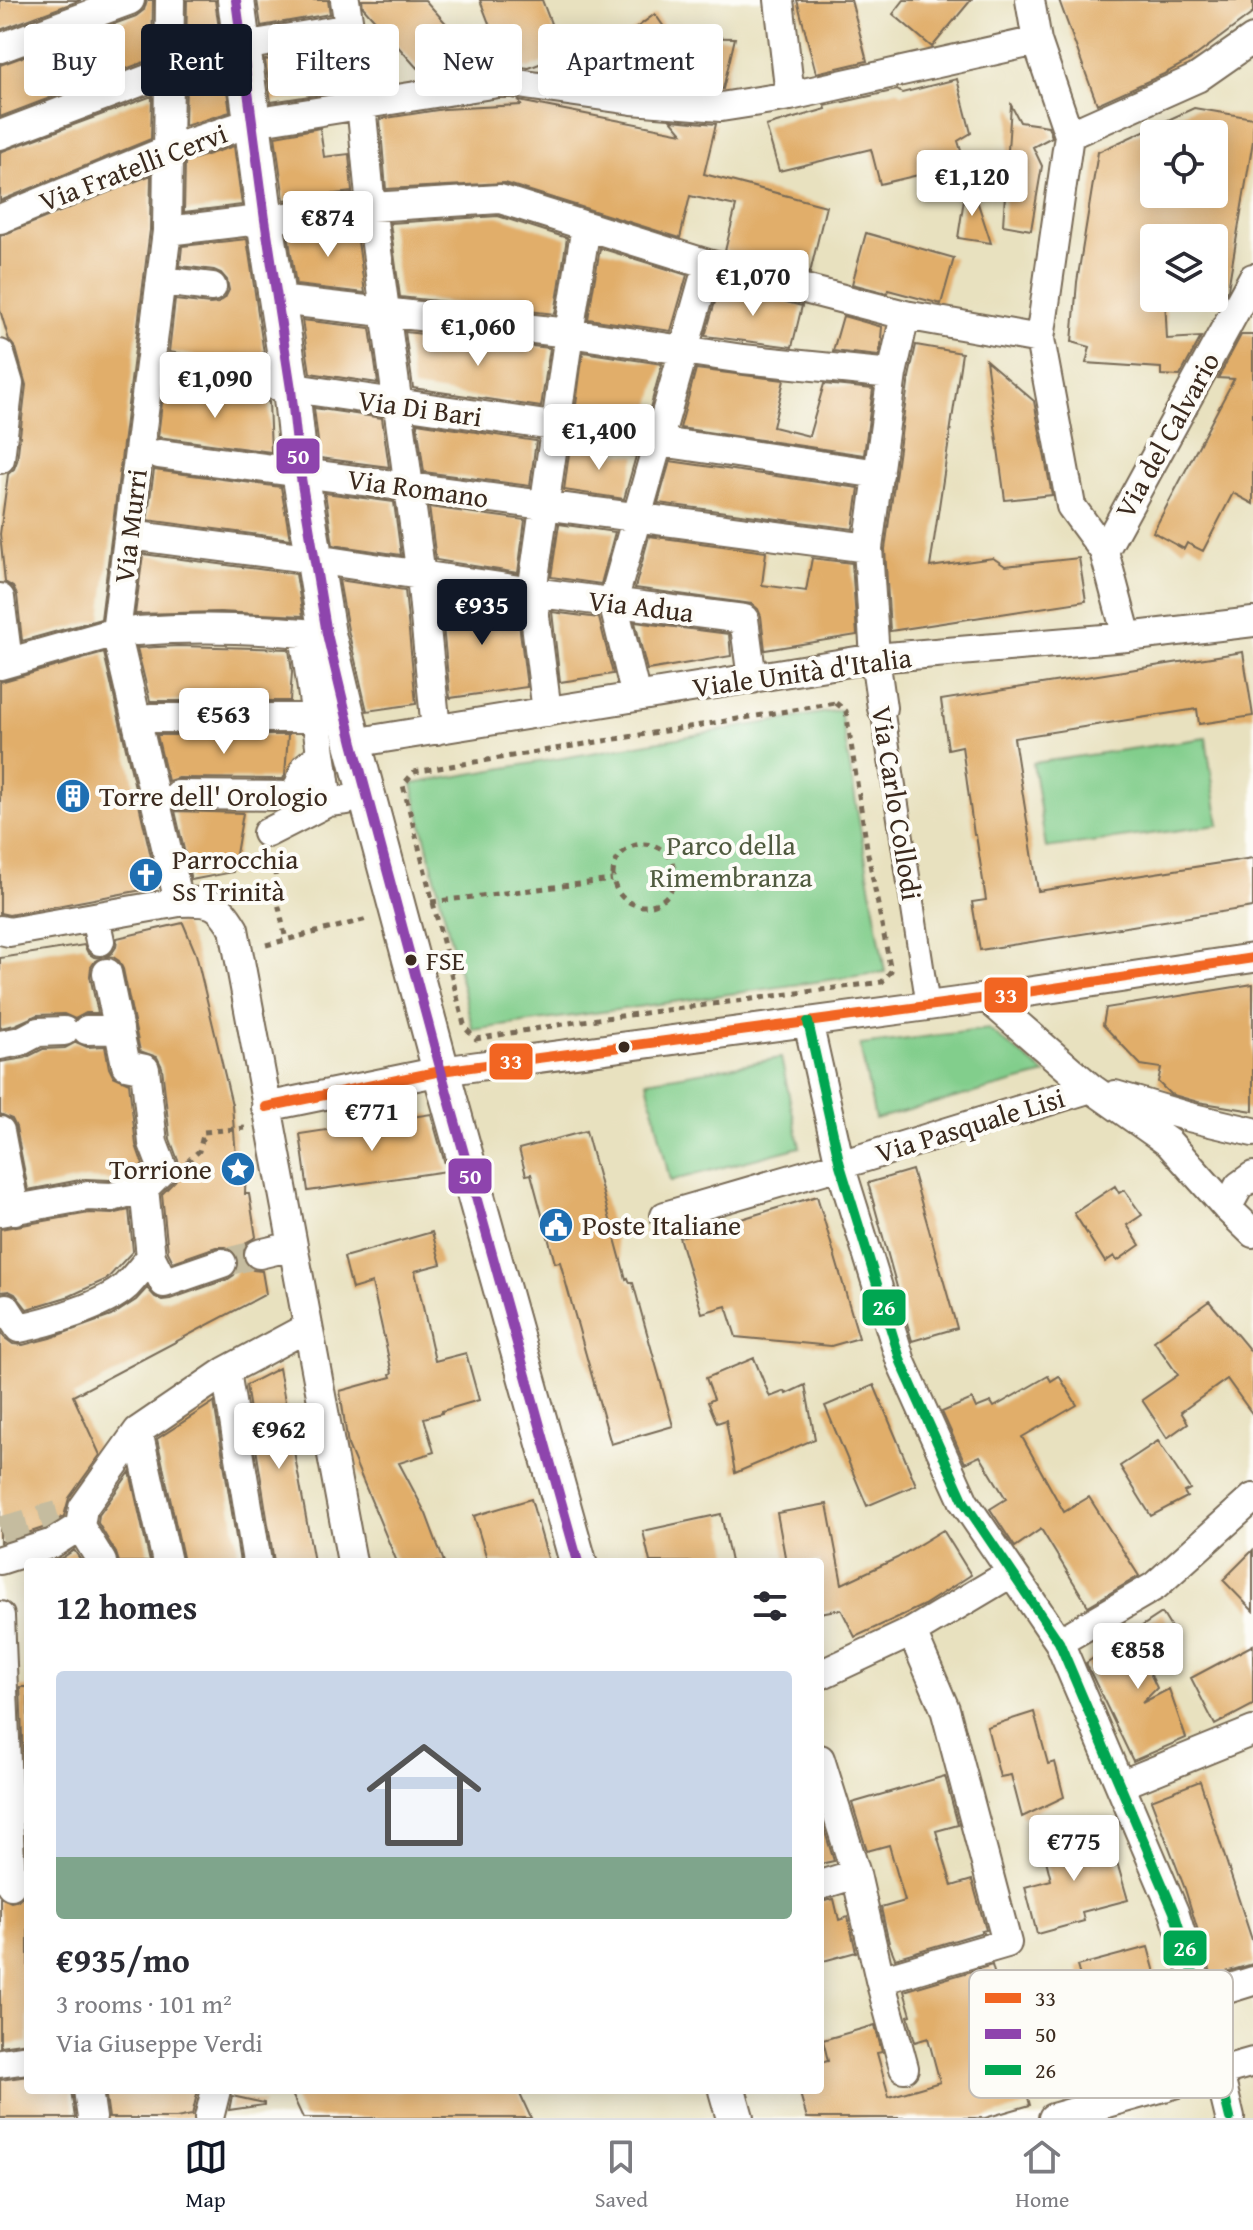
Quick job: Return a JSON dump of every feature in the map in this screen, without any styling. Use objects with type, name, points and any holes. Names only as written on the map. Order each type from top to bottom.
[{"type":"street","points":[[0,48],[130,0]]},
{"type":"street","name":"Via Murri","points":[[170,0],[170,24]]},
{"type":"street","points":[[236,0],[240,24]]},
{"type":"street","points":[[779,0],[790,96]]},
{"type":"street","points":[[1030,0],[1037,41],[1069,135],[1040,339],[1071,506],[1104,551],[1127,637]]},
{"type":"street","points":[[252,43],[348,14],[421,576],[436,730]]},
{"type":"street","points":[[1069,135],[1197,78],[1253,39]]},
{"type":"street","name":"Via Fratelli Cervi","points":[[0,219],[168,150],[253,122],[504,82],[632,100],[721,107],[790,96],[1037,41]]},
{"type":"street","points":[[0,135],[141,82]]},
{"type":"street","name":"Via Murri","points":[[169,96],[167,231],[126,631],[179,902]]},
{"type":"street","points":[[250,96],[300,472],[327,634],[337,749],[328,802]]},
{"type":"street","points":[[167,231],[371,207],[500,199],[708,264],[905,315],[1040,339]]},
{"type":"street","points":[[547,712],[532,592],[586,226]]},
{"type":"street","points":[[636,697],[613,602],[708,264]]},
{"type":"street","name":"Via del Calvario","points":[[1104,551],[1253,278]]},
{"type":"street","points":[[161,281],[212,287]]},
{"type":"street","points":[[278,300],[569,333],[743,359],[892,374]]},
{"type":"street","name":"Via Carlo Collodi","points":[[905,315],[892,374],[868,548],[875,658],[928,1006]]},
{"type":"street","points":[[0,354],[9,384],[3,405],[0,459]]},
{"type":"street","name":"Via Di Bari","points":[[151,367],[879,474]]},
{"type":"street","name":"Via Romano","points":[[159,454],[868,548]]},
{"type":"street","name":"Via Adua","points":[[145,537],[744,619],[752,679]]},
{"type":"street","points":[[0,598],[4,664],[126,631],[210,628],[304,633],[315,718],[367,796],[577,1558]]},
{"type":"street","name":"Viale Unità d'Italia","points":[[337,749],[875,658],[1127,637],[1253,622]]},
{"type":"street","points":[[151,718],[315,718]]},
{"type":"street","points":[[178,795],[295,796],[306,767],[337,749]]},
{"type":"street","points":[[267,833],[328,802],[367,796]]},
{"type":"street","points":[[0,930],[98,929],[179,902],[204,901],[222,909],[234,929],[351,1558]]},
{"type":"street","points":[[266,1107],[441,1071],[987,998],[1253,958]]},
{"type":"street","points":[[107,973],[126,1065],[145,1069],[153,1143],[151,1257],[164,1283],[222,1263]]},
{"type":"street","points":[[987,998],[1091,1088],[1169,1143],[1253,1233]]},
{"type":"street","points":[[808,1022],[840,1165],[901,1362],[964,1502],[1059,1642],[1174,1912],[1192,1970]]},
{"type":"street","points":[[0,1045],[21,1041],[38,1032],[119,1029]]},
{"type":"street","points":[[1091,1088],[1253,1132]]},
{"type":"street","name":"Via Pasquale Lisi","points":[[665,1216],[1091,1088]]},
{"type":"street","points":[[0,1131],[8,1211],[88,1196],[112,1197],[153,1178]]},
{"type":"street","points":[[1227,1208],[1239,1186],[1253,1176]]},
{"type":"street","points":[[259,1254],[293,1246]]},
{"type":"street","points":[[0,1310],[6,1308],[19,1328],[41,1324],[102,1301],[124,1287],[151,1257]]},
{"type":"street","points":[[0,1560],[53,1543],[138,1431],[226,1371],[308,1327]]},
{"type":"street","points":[[226,1371],[256,1558]]},
{"type":"street","points":[[138,1431],[166,1558]]},
{"type":"street","points":[[1059,1642],[1155,1586],[1253,1498]]},
{"type":"street","points":[[74,1516],[100,1558]]},
{"type":"street","points":[[824,1673],[912,1632],[1011,1573]]},
{"type":"street","points":[[7,1629],[13,1885]]},
{"type":"street","points":[[880,1980],[1007,1943],[945,1709],[912,1632]]},
{"type":"street","points":[[1120,1785],[1253,1731]]},
{"type":"street","points":[[824,1772],[856,1874],[904,2068]]},
{"type":"street","points":[[824,1884],[856,1874]]},
{"type":"street","points":[[1233,1988],[1253,1981]]},
{"type":"street","points":[[0,2063],[24,2060]]},
{"type":"street","points":[[1233,2067],[1253,2062]]},
{"type":"street","points":[[89,2094],[92,2118]]},
{"type":"street","points":[[209,2118],[215,2094]]},
{"type":"street","points":[[728,2094],[735,2118]]},
{"type":"street","points":[[1053,2118],[1123,2098]]},
{"type":"street","points":[[1225,2098],[1230,2118]]},
{"type":"path","points":[[836,703],[846,711],[868,854],[891,971],[882,982],[575,1022],[476,1039],[465,1028],[433,902],[403,785],[414,772],[836,703]]},
{"type":"path","points":[[643,844],[663,851],[670,859],[675,879],[667,897],[649,906],[639,907],[630,904],[616,890],[612,880],[616,860],[624,851],[643,844]]},
{"type":"path","points":[[276,867],[277,898],[286,940]]},
{"type":"path","points":[[433,902],[612,880]]},
{"type":"path","points":[[266,945],[367,919]]},
{"type":"path","points":[[204,1132],[245,1128]]},
{"type":"green space","name":"Parco della Rimembranza","points":[[840,710],[885,972],[473,1030],[412,784]]},
{"type":"green space","points":[[1206,738],[1219,825],[1046,848],[1033,763]]},
{"type":"green space","points":[[988,1029],[1046,1074],[875,1119],[860,1045]]},
{"type":"green space","points":[[781,1058],[800,1147],[670,1181],[647,1081]]},
{"type":"building","points":[[0,0],[81,0],[0,30]]},
{"type":"building","points":[[147,0],[153,0],[153,24],[141,24],[141,63],[125,69],[125,24],[114,24],[144,10]]},
{"type":"building","points":[[187,0],[215,0],[218,24],[186,24]]},
{"type":"building","points":[[257,0],[328,0],[330,14],[261,26]]},
{"type":"building","points":[[362,0],[425,0],[447,24],[415,24],[415,66],[399,48],[399,24],[378,24],[363,7]]},
{"type":"building","points":[[480,0],[542,0],[551,24],[538,24],[538,65],[522,67],[522,24],[489,24]]},
{"type":"building","points":[[797,0],[851,0],[867,61],[816,73]]},
{"type":"building","points":[[904,0],[971,0],[932,47],[893,14]]},
{"type":"building","points":[[1059,0],[1253,0],[1253,13],[1190,60],[1097,104]]},
{"type":"building","points":[[655,14],[662,24],[642,24]]},
{"type":"building","points":[[723,38],[735,38],[723,89]]},
{"type":"building","points":[[24,56],[24,96],[55,96],[0,117],[0,65]]},
{"type":"building","points":[[957,79],[971,133],[958,141],[965,164],[880,184],[871,149],[779,171],[766,126],[826,109],[825,106],[897,90],[902,93]]},
{"type":"building","points":[[152,96],[151,139],[0,201],[0,152]]},
{"type":"building","points":[[186,96],[228,96],[230,112],[185,126]]},
{"type":"building","points":[[270,96],[310,96],[271,102]]},
{"type":"building","points":[[519,101],[682,133],[671,120],[716,124],[704,174],[826,206],[810,273],[725,251],[736,206],[690,196],[680,238],[505,183],[386,189],[380,119],[444,109],[521,105]]},
{"type":"building","points":[[1011,105],[1020,122],[1048,126],[1052,137],[1033,147],[1042,166],[1031,230],[1003,225]]},
{"type":"building","points":[[1194,108],[1253,118],[1253,141],[1228,289],[1228,224],[1140,224],[1140,312],[1166,312],[1167,339],[1201,337],[1180,376],[1161,375],[1161,368],[1086,363],[1090,347],[1072,342],[1077,282],[1098,152],[1140,133],[1140,208],[1228,208],[1228,120],[1168,120]]},
{"type":"building","points":[[320,128],[324,157],[349,154],[352,192],[284,200],[275,136]]},
{"type":"building","points":[[234,146],[242,205],[184,212],[185,162]]},
{"type":"building","points":[[968,173],[991,243],[958,238]]},
{"type":"building","points":[[151,175],[150,230],[101,619],[22,641],[17,595],[13,587],[5,582],[0,534],[8,474],[17,461],[26,385],[0,310],[0,236]]},
{"type":"building","points":[[498,216],[567,238],[555,314],[400,297],[390,223]]},
{"type":"building","points":[[356,226],[365,293],[296,285],[288,234]]},
{"type":"building","points":[[866,233],[954,258],[941,304],[852,284]]},
{"type":"building","points":[[247,239],[266,367],[169,352],[175,300],[218,303],[229,290],[227,280],[221,273],[180,266],[182,246]]},
{"type":"building","points":[[600,248],[687,275],[671,331],[588,319]]},
{"type":"building","points":[[720,285],[802,306],[792,347],[705,336]]},
{"type":"building","points":[[843,316],[882,327],[879,356],[833,351]]},
{"type":"building","points":[[302,320],[370,328],[378,383],[310,373]]},
{"type":"building","points":[[405,332],[550,348],[541,407],[413,388]]},
{"type":"building","points":[[1241,335],[1253,335],[1253,504],[1233,493],[1203,551],[1187,543],[1184,549],[1153,532],[1234,379],[1218,378]]},
{"type":"building","points":[[916,345],[962,353],[930,567],[993,558],[1005,566],[1079,558],[1086,601],[890,631],[885,549]]},
{"type":"building","points":[[583,352],[662,364],[646,423],[575,412]]},
{"type":"building","points":[[986,360],[1034,401],[1052,495],[1005,500]]},
{"type":"building","points":[[696,369],[784,380],[773,427],[809,436],[824,384],[873,389],[864,455],[680,428]]},
{"type":"building","points":[[164,386],[269,402],[271,452],[158,437]]},
{"type":"building","points":[[314,408],[382,418],[389,467],[320,458]]},
{"type":"building","points":[[417,423],[536,441],[530,486],[424,472]]},
{"type":"building","points":[[570,446],[636,456],[624,499],[564,490]]},
{"type":"building","points":[[670,461],[859,488],[853,529],[658,503]]},
{"type":"building","points":[[154,470],[281,487],[290,539],[147,520]]},
{"type":"building","points":[[325,493],[394,502],[401,555],[333,545]]},
{"type":"building","points":[[429,507],[525,520],[518,573],[436,560]]},
{"type":"building","points":[[559,524],[615,532],[601,584],[551,577]]},
{"type":"building","points":[[649,536],[766,552],[762,585],[806,591],[812,558],[852,563],[857,635],[765,650],[761,616],[752,604],[635,588]]},
{"type":"building","points":[[143,554],[296,574],[303,616],[220,612],[135,614]]},
{"type":"building","points":[[339,580],[405,590],[416,704],[367,711]]},
{"type":"building","points":[[440,595],[517,607],[527,687],[450,698]]},
{"type":"building","points":[[552,612],[599,618],[613,674],[560,682]]},
{"type":"building","points":[[635,622],[729,634],[731,656],[647,670]]},
{"type":"building","points":[[137,648],[289,649],[292,672],[290,701],[150,701]]},
{"type":"building","points":[[1243,652],[1253,716],[1199,724],[1197,709],[1014,738],[1038,891],[1253,858],[1253,907],[980,950],[972,902],[986,900],[976,835],[962,746],[948,749],[941,700]]},
{"type":"building","name":"Torre dell' Orologio","points":[[104,653],[158,887],[9,915],[0,913],[0,682]]},
{"type":"building","points":[[157,735],[288,735],[285,775],[283,779],[178,778],[168,781]]},
{"type":"building","points":[[175,811],[243,813],[233,872],[191,880]]},
{"type":"building","points":[[183,923],[196,954],[232,1105],[236,1157],[246,1164],[245,1194],[249,1194],[256,1237],[247,1242],[242,1257],[247,1266],[262,1271],[266,1294],[73,1396],[100,1455],[69,1498],[64,1516],[46,1527],[0,1542],[0,1330],[13,1344],[23,1345],[50,1338],[111,1316],[136,1300],[147,1288],[155,1297],[170,1299],[228,1279],[238,1267],[238,1257],[226,1247],[216,1247],[173,1262],[168,1252],[162,1194],[180,1172],[170,1139],[162,1067],[157,1057],[140,1051],[123,969],[119,961],[106,956],[116,947],[117,938]]},
{"type":"building","points":[[84,945],[88,953],[101,958],[91,967],[90,976],[98,1013],[86,1013],[75,1019],[64,1014],[37,1015],[0,1028],[0,958]]},
{"type":"building","points":[[1253,984],[1253,1111],[1170,1094],[1158,1082],[1161,1068],[1141,1065],[1103,1025],[1106,1008]]},
{"type":"building","points":[[76,1042],[87,1047],[105,1046],[113,1076],[129,1083],[136,1145],[143,1165],[135,1173],[110,1180],[85,1179],[28,1190],[16,1127],[12,1119],[0,1114],[0,1062],[25,1058],[43,1049],[65,1048]]},
{"type":"building","points":[[431,1114],[447,1171],[308,1191],[300,1134]]},
{"type":"building","points":[[586,1131],[626,1279],[633,1283],[673,1426],[611,1444],[560,1262],[555,1263],[531,1174],[526,1175],[519,1149]]},
{"type":"building","points":[[912,1170],[957,1328],[912,1341],[868,1183]]},
{"type":"building","points":[[1115,1186],[1119,1193],[1124,1190],[1142,1215],[1127,1225],[1140,1245],[1117,1261],[1114,1256],[1105,1262],[1074,1213]]},
{"type":"building","points":[[817,1196],[859,1338],[831,1346],[736,1337],[726,1306],[702,1313],[679,1237],[728,1225]]},
{"type":"building","points":[[129,1210],[133,1251],[107,1279],[70,1296],[27,1309],[15,1294],[0,1292],[0,1229],[89,1213],[112,1214]]},
{"type":"building","points":[[432,1232],[441,1264],[415,1271],[435,1361],[466,1353],[479,1400],[424,1418],[434,1452],[399,1463],[426,1514],[442,1558],[395,1558],[348,1445],[340,1391],[391,1377],[392,1373],[372,1283],[352,1289],[344,1257]]},
{"type":"building","points":[[1209,1301],[1253,1354],[1253,1415],[1227,1379],[1181,1412],[1188,1423],[1167,1438],[1142,1400],[1178,1375],[1154,1341]]},
{"type":"building","points":[[754,1358],[770,1397],[805,1385],[815,1439],[735,1473],[726,1420],[717,1423],[708,1402],[714,1399],[706,1378]]},
{"type":"building","points":[[279,1368],[313,1558],[273,1558],[246,1385]]},
{"type":"building","points":[[1048,1376],[1051,1381],[1059,1376],[1077,1405],[1022,1437],[1064,1512],[1089,1497],[1139,1576],[1088,1606],[1041,1529],[1015,1547],[990,1509],[1006,1499],[980,1456],[965,1463],[942,1412],[972,1399],[976,1408],[991,1402],[994,1407]]},
{"type":"building","points":[[874,1385],[916,1485],[867,1506],[825,1406]]},
{"type":"building","points":[[214,1402],[239,1558],[183,1558],[157,1439]]},
{"type":"building","points":[[1158,1441],[1190,1489],[1184,1492],[1187,1497],[1151,1516],[1120,1466]]},
{"type":"building","points":[[130,1472],[149,1558],[118,1558],[98,1523],[99,1515]]},
{"type":"building","points":[[531,1499],[548,1558],[487,1558],[474,1516]]},
{"type":"building","points":[[827,1504],[842,1584],[897,1558],[943,1530],[971,1575],[924,1605],[855,1637],[841,1609],[824,1612],[824,1558],[785,1558],[777,1513]]},
{"type":"building","points":[[721,1514],[730,1558],[649,1558],[643,1531]]},
{"type":"building","points":[[74,1550],[79,1558],[62,1558]]},
{"type":"building","points":[[1253,1550],[1253,1611],[1223,1580]]},
{"type":"building","points":[[1162,1613],[1175,1634],[1142,1656],[1157,1688],[1142,1703],[1169,1689],[1186,1738],[1133,1761],[1086,1663]]},
{"type":"building","points":[[1253,1645],[1253,1705],[1215,1725],[1191,1678]]},
{"type":"building","points":[[20,1687],[24,1687],[24,1786]]},
{"type":"building","points":[[1034,1712],[1048,1764],[1055,1762],[1064,1797],[1022,1817],[1011,1775],[1000,1777],[987,1727]]},
{"type":"building","points":[[945,1776],[958,1825],[936,1831],[952,1886],[972,1880],[986,1930],[895,1958],[881,1908],[905,1901],[889,1845],[867,1851],[852,1803]]},
{"type":"building","points":[[1200,1781],[1253,1943],[1253,1964],[1232,1970],[1210,1970],[1185,1889],[1151,1800]]},
{"type":"building","points":[[1084,1827],[1092,1857],[1114,1852],[1128,1900],[1082,1912],[1084,1921],[1037,1934],[1025,1887],[1051,1880],[1042,1844]]},
{"type":"building","points":[[824,1829],[834,1861],[824,1863]]},
{"type":"building","points":[[24,1896],[24,2043],[0,2046],[0,1897],[11,1902]]},
{"type":"building","points":[[834,1899],[839,1920],[848,1917],[856,1952],[824,1961],[824,1901]]},
{"type":"building","points":[[1148,1947],[1154,1970],[1078,1970],[1077,1966]]},
{"type":"building","points":[[992,1965],[993,1970],[975,1970]]},
{"type":"building","points":[[969,1972],[969,2098],[1028,2098],[1030,2105],[985,2118],[807,2118],[800,2094],[824,2094],[824,2062],[828,2061],[824,2040],[875,2025],[882,2052],[877,2053],[889,2097],[940,2082],[928,2038],[915,2042],[904,1991]]},
{"type":"building","points":[[24,2077],[24,2094],[72,2094],[75,2118],[0,2118],[0,2080]]},
{"type":"building","points":[[106,2094],[197,2094],[192,2115],[176,2118],[109,2118]]},
{"type":"building","points":[[292,2094],[520,2094],[531,2118],[303,2118]]},
{"type":"building","points":[[232,2096],[264,2103],[264,2105],[229,2110]]},
{"type":"tunnel","points":[[222,1263],[259,1254]]},
{"type":"tunnel","points":[[0,1531],[58,1515]]},
{"type":"transit line","name":"50","points":[[236,0],[300,472],[327,634],[441,1071],[577,1558]]},
{"type":"transit line","name":"33","points":[[266,1107],[441,1071],[987,998],[1253,958]]},
{"type":"transit line","name":"26","points":[[808,1022],[840,1165],[901,1362],[964,1502],[1059,1642],[1174,1912],[1192,1970]]},
{"type":"transit line","name":"26","points":[[1225,2098],[1230,2118]]},
{"type":"place","name":"Torre dell' Orologio","points":[[73,796]]},
{"type":"place","name":"Parrocchia Ss Trinità","points":[[146,875]]},
{"type":"place","name":"FSE","points":[[411,960]]},
{"type":"place","name":"Torrione","points":[[238,1169]]},
{"type":"place","name":"Poste Italiane","points":[[556,1225]]}]
